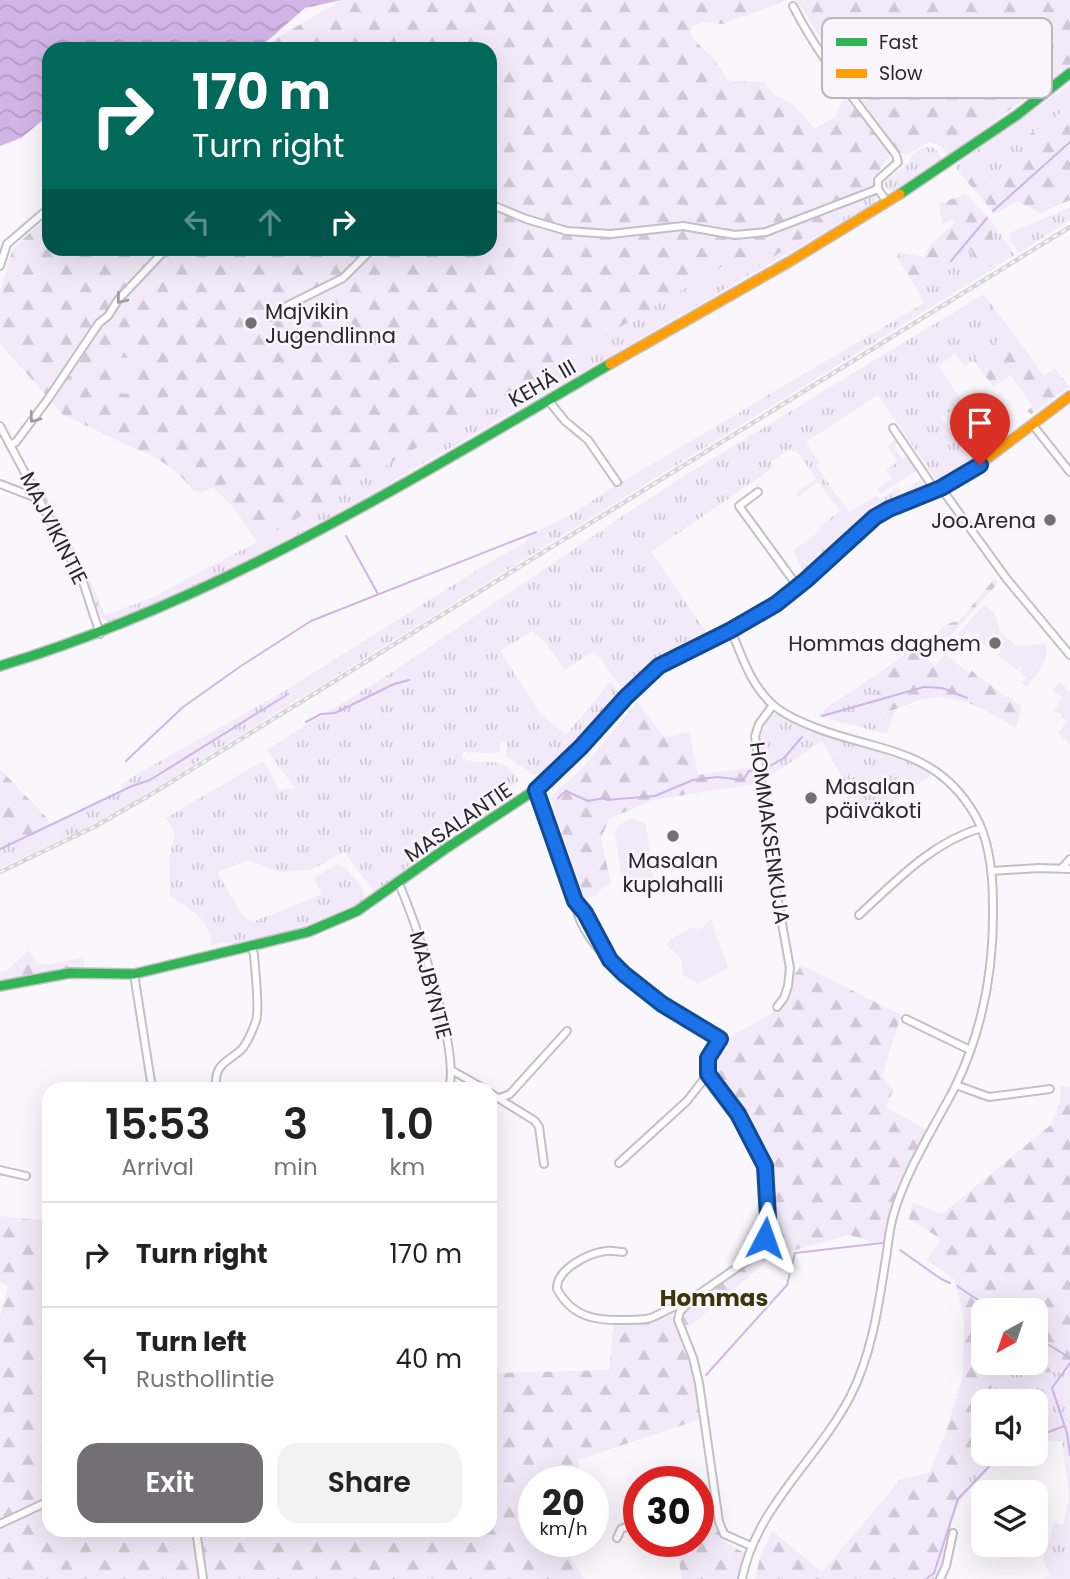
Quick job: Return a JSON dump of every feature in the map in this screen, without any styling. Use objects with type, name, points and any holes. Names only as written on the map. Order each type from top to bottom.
[{"type":"main road","name":"KEHÄ III","points":[[1052,86],[1070,73]]},
{"type":"main road","name":"KEHÄ III","points":[[0,666],[100,634],[179,601],[285,548],[548,400],[887,202],[964,152],[1036,98]]},
{"type":"main road","name":"MASALANTIE","points":[[0,986],[70,973],[134,974],[252,947],[308,932],[341,919],[399,884],[445,849],[536,790],[581,747],[646,676],[669,660],[731,630],[776,604],[875,517],[938,489],[980,465],[1070,396]]},
{"type":"street","points":[[793,6],[822,55]]},
{"type":"street","points":[[851,98],[896,155],[898,162],[881,176],[878,189],[887,202]]},
{"type":"street","points":[[497,207],[567,231],[611,234],[683,226],[735,235],[766,232],[878,189]]},
{"type":"street","points":[[0,266],[7,244],[42,214]]},
{"type":"street","points":[[13,443],[52,393],[99,323],[160,256]]},
{"type":"street","points":[[272,317],[285,307],[343,278],[366,256]]},
{"type":"street","points":[[548,400],[565,421],[588,440],[617,482]]},
{"type":"street","points":[[1032,424],[1070,472]]},
{"type":"street","name":"MAJVIKINTIE","points":[[0,426],[13,443],[83,582],[100,634]]},
{"type":"street","points":[[893,428],[1006,578],[1070,655]]},
{"type":"street","points":[[0,484],[40,499]]},
{"type":"street","points":[[758,492],[739,506],[798,587]]},
{"type":"street","points":[[731,630],[750,676],[773,705],[804,724],[914,757],[938,772],[951,785],[975,814],[981,828],[991,871],[993,928],[989,982],[971,1050],[956,1085],[913,1166],[894,1213],[876,1324],[859,1378],[835,1423],[762,1523],[751,1546],[742,1579]]},
{"type":"street","name":"HOMMAKSENKUJA","points":[[773,705],[759,724],[755,736],[776,890],[790,968],[784,998],[777,1007]]},
{"type":"street","points":[[536,790],[587,934],[610,960],[642,989],[720,1039],[708,1058],[708,1074],[738,1114],[765,1166],[768,1218],[765,1238],[751,1258],[689,1301],[680,1311],[678,1320],[693,1358],[699,1383],[716,1505],[724,1534],[751,1546]]},
{"type":"street","points":[[859,915],[921,860],[959,836],[981,828]]},
{"type":"street","points":[[991,871],[1066,869],[1070,859]]},
{"type":"street","name":"MAJBYNTIE","points":[[399,884],[417,930],[435,989],[452,1070],[450,1082]]},
{"type":"street","points":[[215,1082],[220,1067],[226,1059],[242,1050],[257,1017],[252,947]]},
{"type":"street","points":[[134,974],[151,1082]]},
{"type":"street","points":[[906,1019],[971,1050]]},
{"type":"street","points":[[500,1098],[510,1094],[567,1031]]},
{"type":"street","points":[[452,1070],[473,1082]]},
{"type":"street","points":[[619,1163],[687,1101],[708,1074]]},
{"type":"street","points":[[956,1085],[989,1097],[1050,1089]]},
{"type":"street","points":[[497,1096],[539,1127],[544,1164]]},
{"type":"street","points":[[0,1170],[26,1176]]},
{"type":"street","points":[[623,1252],[606,1251],[564,1271],[559,1277],[557,1289],[569,1306],[589,1318],[635,1320],[650,1319],[677,1304],[689,1301]]},
{"type":"street","points":[[0,1524],[42,1504]]},
{"type":"street","points":[[617,1538],[623,1528]]},
{"type":"street","points":[[940,1579],[946,1566],[953,1533]]},
{"type":"street","points":[[197,1537],[203,1579]]},
{"type":"green space","points":[[342,0],[787,0],[723,24],[703,22],[692,26],[693,39],[713,58],[729,82],[763,81],[773,94],[794,105],[815,129],[836,116],[843,98],[846,98],[885,145],[889,156],[875,177],[873,194],[738,279],[728,263],[257,542],[234,508],[213,487],[202,492],[194,491],[177,472],[158,459],[63,415],[0,343],[0,292],[13,248],[42,222],[42,256],[497,256],[497,42],[270,42]]},
{"type":"green space","points":[[794,0],[1070,0],[1070,65],[1052,78],[1052,18],[822,18],[822,41],[798,2]]},
{"type":"green space","points":[[1070,84],[1070,107],[1030,134],[1041,144],[993,186],[978,169],[986,152],[958,171],[955,166]]},
{"type":"green space","points":[[857,98],[1026,98],[948,156],[941,146],[930,142],[905,155],[899,152]]},
{"type":"green space","points":[[1070,107],[1070,200],[1040,213],[1017,201],[995,214],[958,171],[986,152],[989,158],[978,170],[993,186],[1040,145],[1030,134]]},
{"type":"green space","points":[[924,147],[934,148],[943,158],[894,191],[887,190],[885,180],[907,165],[912,155]]},
{"type":"green space","points":[[873,194],[877,195],[873,204],[336,514],[213,578],[112,622],[100,616],[81,566],[32,478],[35,477],[83,564],[105,615],[147,600],[257,542],[728,262],[738,279]]},
{"type":"green space","points":[[965,194],[990,219],[997,263],[978,272],[971,250],[916,287],[897,258],[899,252],[924,257],[930,245],[955,223],[953,219],[942,224],[939,204]]},
{"type":"green space","points":[[1070,207],[1070,220],[1019,253],[1009,237],[1010,233]]},
{"type":"green space","points":[[990,219],[1015,255],[128,805],[78,832],[0,868],[0,849],[121,791],[123,783],[283,692],[525,542],[528,536],[576,512],[608,490],[924,303],[916,287],[971,249],[997,263]]},
{"type":"green space","points":[[984,294],[1011,331],[965,366],[955,354],[938,366],[963,402],[941,418],[958,442],[993,417],[990,413],[1001,416],[999,421],[994,418],[959,443],[971,461],[969,467],[937,481],[878,395],[806,442],[820,463],[816,466],[849,512],[877,496],[880,499],[898,487],[902,493],[921,480],[927,486],[869,515],[806,575],[793,551],[821,530],[819,527],[840,511],[818,482],[796,498],[798,491],[816,479],[796,450],[793,452],[790,449],[771,462],[774,467],[651,552],[709,636],[666,657],[629,687],[620,685],[594,651],[565,670],[543,640],[532,631],[500,651],[539,712],[566,735],[610,682],[619,693],[619,698],[595,727],[542,775],[532,774],[506,756],[507,742],[501,741],[499,753],[463,752],[462,757],[469,760],[506,766],[519,781],[448,827],[376,894],[344,852],[311,870],[281,872],[248,860],[217,872],[242,915],[253,922],[322,894],[314,878],[337,864],[356,879],[365,901],[321,921],[242,945],[221,942],[211,946],[208,929],[203,922],[192,910],[170,896],[169,858],[175,833],[166,818],[263,761],[280,790],[295,788],[266,750],[394,671],[697,468]],"holes":[[[615,695],[615,701],[597,723]]]},
{"type":"green space","points":[[1011,331],[1044,376],[1055,368],[1069,387],[1031,414],[1027,411],[1033,406],[1010,375],[994,387],[973,360]]},
{"type":"green space","points":[[113,357],[132,358],[130,394],[112,393]]},
{"type":"green space","points":[[896,439],[899,443],[894,446],[903,459],[908,456],[917,470],[881,494],[878,489],[891,479],[886,470],[898,462],[887,446]]},
{"type":"green space","points":[[996,577],[997,584],[949,637],[946,636],[927,660],[960,686],[972,671],[1008,696],[1022,707],[1016,728],[974,706],[941,697],[923,699],[882,713],[874,697],[881,685],[876,675],[950,623],[959,621]]},
{"type":"green space","points":[[984,605],[996,615],[1000,632],[1017,646],[1045,644],[1047,650],[1044,661],[1027,687],[1022,683],[1026,678],[1020,672],[1022,669],[1020,667],[1017,670],[997,655],[1001,649],[993,643],[989,648],[977,639],[980,635],[976,632],[973,636],[967,631],[962,638],[958,634]]},
{"type":"green space","points":[[945,654],[970,674],[960,686],[935,667]]},
{"type":"green space","points":[[876,675],[881,685],[882,713],[895,711],[887,734],[818,716],[826,708]]},
{"type":"green space","points":[[1061,682],[1068,692],[1070,691],[1070,745],[1058,733],[1067,721],[1053,710],[1059,706],[1062,698],[1052,690]]},
{"type":"green space","points":[[637,702],[665,738],[689,732],[698,775],[753,767],[754,784],[652,800],[609,819],[601,838],[611,884],[605,885],[595,896],[584,897],[551,800],[552,795],[581,770]]},
{"type":"green space","points":[[776,714],[824,735],[896,756],[932,774],[887,806],[864,816],[822,741],[766,779],[760,737],[770,715]]},
{"type":"green space","points":[[0,769],[46,817],[50,825],[0,849]]},
{"type":"green space","points":[[631,819],[646,824],[653,879],[623,885],[615,834],[621,824]]},
{"type":"green space","points":[[711,919],[728,968],[698,984],[683,975],[681,958],[666,945],[671,939],[691,928],[701,929]]},
{"type":"green space","points":[[29,950],[36,963],[47,965],[83,957],[86,973],[0,986],[0,971],[6,971]]},
{"type":"green space","points":[[802,965],[901,1015],[882,1077],[893,1090],[886,1107],[927,1130],[896,1193],[883,1245],[849,1235],[773,1256],[682,1333],[693,1358],[704,1418],[577,1460],[579,1466],[518,1466],[518,1557],[570,1557],[584,1579],[0,1579],[0,1316],[8,1286],[0,1283],[0,1216],[35,1220],[42,1218],[42,1537],[497,1537],[497,1373],[609,1370],[614,1320],[650,1319],[689,1302],[751,1258],[765,1238],[768,1218],[765,1165],[738,1114],[708,1074],[708,1058],[715,1048],[727,1039],[782,1007],[790,994],[794,975]]},
{"type":"green space","points":[[1061,1085],[1070,1087],[1070,1371],[1048,1372],[1048,1298],[971,1298],[971,1376],[995,1376],[994,1381],[991,1389],[971,1389],[971,1446],[961,1476],[971,1488],[956,1510],[935,1579],[755,1579],[760,1558],[772,1531],[822,1572],[900,1480],[929,1473],[947,1429],[963,1376],[964,1318],[955,1280],[927,1259],[941,1239],[909,1219],[913,1203],[942,1214],[1052,1124],[1060,1100]]},
{"type":"green space","points":[[1070,1371],[1070,1579],[1040,1579],[1050,1575],[1043,1560],[1044,1557],[1048,1557],[1048,1543],[1054,1523],[1063,1525],[1069,1497],[1062,1441],[1048,1440],[1048,1389],[991,1389],[995,1376],[1048,1376],[1048,1372]]},
{"type":"green space","points":[[971,1446],[971,1466],[990,1466],[978,1480],[971,1480],[971,1488],[961,1476]]},
{"type":"green space","points":[[714,1505],[721,1539],[744,1553],[738,1579],[682,1579],[678,1557],[714,1557]]},
{"type":"water","points":[[0,0],[342,0],[305,8],[266,42],[42,42],[42,121],[21,138],[0,146]]},
{"type":"waterway","points":[[993,211],[1070,142]]},
{"type":"waterway","points":[[951,261],[987,218]]},
{"type":"waterway","points":[[126,761],[183,707],[311,621],[536,532]]},
{"type":"waterway","points":[[346,536],[378,594]]},
{"type":"waterway","points":[[306,722],[321,714],[335,713],[394,684],[409,680]]},
{"type":"waterway","points":[[822,716],[924,687],[942,688],[967,698]]},
{"type":"waterway","points":[[0,849],[150,780],[288,694]]},
{"type":"waterway","points":[[766,768],[784,758],[802,737]]},
{"type":"waterway","points":[[558,798],[566,791],[588,801],[655,796],[693,780],[717,777],[743,780],[749,771],[754,770]]},
{"type":"waterway","points":[[706,1375],[787,1285],[795,1253],[882,1243]]},
{"type":"waterway","points":[[900,1250],[950,1283]]},
{"type":"waterway","points":[[957,1286],[975,1298]]},
{"type":"waterway","points":[[1048,1344],[1070,1358]]},
{"type":"waterway","points":[[1070,1363],[1052,1388],[1067,1433],[1070,1455]]},
{"type":"waterway","points":[[1048,1432],[1064,1426]]},
{"type":"waterway","points":[[926,1579],[934,1573],[958,1499],[990,1466]]},
{"type":"railway","points":[[0,872],[94,827],[150,795],[1070,227]]},
{"type":"traffic: fast","points":[[1052,87],[1070,73]]},
{"type":"traffic: fast","points":[[900,194],[1038,98]]},
{"type":"traffic: fast","points":[[0,666],[81,639],[238,572],[389,492],[610,364]]},
{"type":"traffic: fast","points":[[0,986],[70,973],[134,974],[308,932],[357,911],[535,790],[581,747],[626,697],[659,666],[668,662]]},
{"type":"traffic: slow","points":[[610,364],[789,262],[900,194]]},
{"type":"traffic: slow","points":[[668,662],[776,604],[875,517],[968,473],[1070,396]]},
{"type":"place","name":"Majvikin Jugendlinna","points":[[251,323]]},
{"type":"place","name":"Joo.Arena","points":[[1050,520]]},
{"type":"place","name":"Hommas daghem","points":[[995,643]]},
{"type":"place","name":"Masalan päiväkoti","points":[[811,798]]},
{"type":"place","name":"Masalan kuplahalli","points":[[673,836]]},
{"type":"district","name":"Hommas","points":[[714,1298]]},
{"type":"route","points":[[765,1238],[768,1218],[765,1166],[738,1114],[708,1074],[708,1058],[720,1039],[662,1004],[610,960],[585,913],[575,901],[536,790],[581,747],[646,676],[659,666],[776,604],[875,517],[941,488],[980,465]]}]
